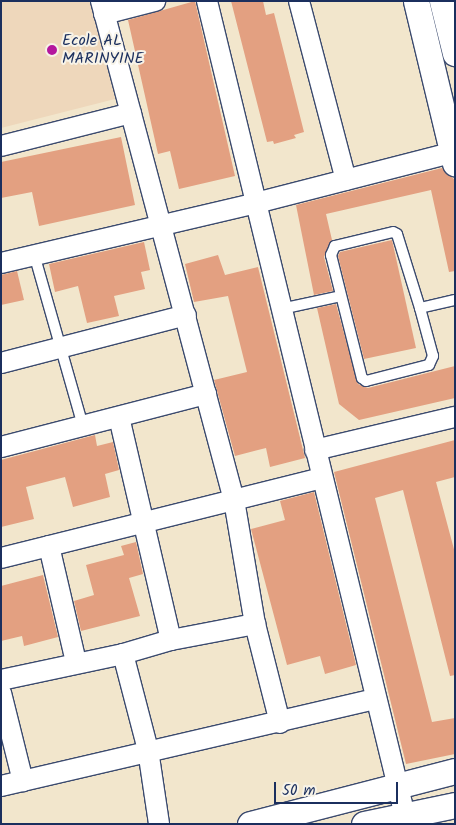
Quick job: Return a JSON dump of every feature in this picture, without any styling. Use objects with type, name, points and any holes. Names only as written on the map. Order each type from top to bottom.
[{"type":"street","points":[[155,1],[103,8],[234,500],[255,624],[280,723]]},
{"type":"street","points":[[207,1],[314,450],[406,819]]},
{"type":"street","points":[[299,1],[346,180]]},
{"type":"street","points":[[1,262],[454,156],[416,1]]},
{"type":"street","points":[[442,1],[455,53]]},
{"type":"street","points":[[1,146],[131,113]]},
{"type":"street","points":[[1,363],[186,315]]},
{"type":"street","points":[[1,447],[206,394]]},
{"type":"street","points":[[119,417],[145,522],[170,640]]},
{"type":"street","points":[[314,450],[455,417]]},
{"type":"street","points":[[1,558],[321,478]]},
{"type":"street","points":[[49,546],[76,662]]},
{"type":"street","points":[[1,680],[76,662],[123,654],[170,640],[255,624]]},
{"type":"street","points":[[123,654],[148,750],[159,824]]},
{"type":"street","points":[[1,693],[23,781]]},
{"type":"street","points":[[1,786],[148,750],[280,723],[375,699]]},
{"type":"street","points":[[250,824],[398,788],[455,771]]},
{"type":"street","points":[[364,824],[406,819],[455,805]]},
{"type":"lane","points":[[393,232],[400,237],[420,308],[432,361],[429,365],[366,381],[362,378],[341,296],[331,255],[335,246],[393,232]]},
{"type":"lane","points":[[34,254],[83,426]]},
{"type":"lane","points":[[281,309],[341,296]]},
{"type":"lane","points":[[420,308],[455,300]]},
{"type":"shaded area","name":"Ecole AL MARINYINE","points":[[1,1],[91,1],[115,99],[1,128]]},
{"type":"building","points":[[195,1],[235,176],[179,189],[170,151],[158,154],[128,20]]},
{"type":"building","points":[[231,1],[263,1],[266,15],[274,13],[304,132],[294,135],[296,138],[274,144],[273,141],[267,142]]},
{"type":"building","points":[[121,137],[135,205],[39,226],[32,192],[1,198],[1,162]]},
{"type":"building","points":[[442,168],[455,180],[455,271],[449,272],[431,190],[326,214],[332,240],[324,257],[333,291],[314,295],[296,205]]},
{"type":"building","points":[[392,240],[416,348],[364,359],[338,256],[340,252]]},
{"type":"building","points":[[144,242],[150,270],[141,272],[145,289],[114,296],[119,316],[87,323],[78,286],[55,292],[49,264]]},
{"type":"building","points":[[218,255],[225,275],[258,267],[305,458],[270,467],[266,448],[235,456],[214,380],[247,372],[228,296],[194,302],[185,264]]},
{"type":"building","points":[[17,271],[24,300],[1,305],[1,275]]},
{"type":"building","points":[[336,304],[358,384],[368,388],[455,366],[455,398],[359,420],[339,404],[317,308]]},
{"type":"building","points":[[95,435],[97,446],[113,442],[119,470],[105,474],[110,497],[73,507],[65,477],[26,487],[34,519],[1,527],[1,460]]},
{"type":"building","points":[[455,440],[455,477],[436,482],[455,553],[455,675],[450,676],[403,490],[375,498],[432,722],[455,718],[455,754],[406,764],[334,472]]},
{"type":"building","points":[[314,492],[356,665],[325,674],[320,656],[287,665],[251,529],[285,520],[280,501]]},
{"type":"building","points":[[136,542],[143,574],[129,578],[140,616],[81,631],[74,601],[94,595],[86,565],[124,555],[121,546]]},
{"type":"building","points":[[43,575],[58,637],[24,646],[22,636],[1,641],[1,586]]},
{"type":"place","name":"Ecole AL MARINYINE","points":[[52,50]]}]
